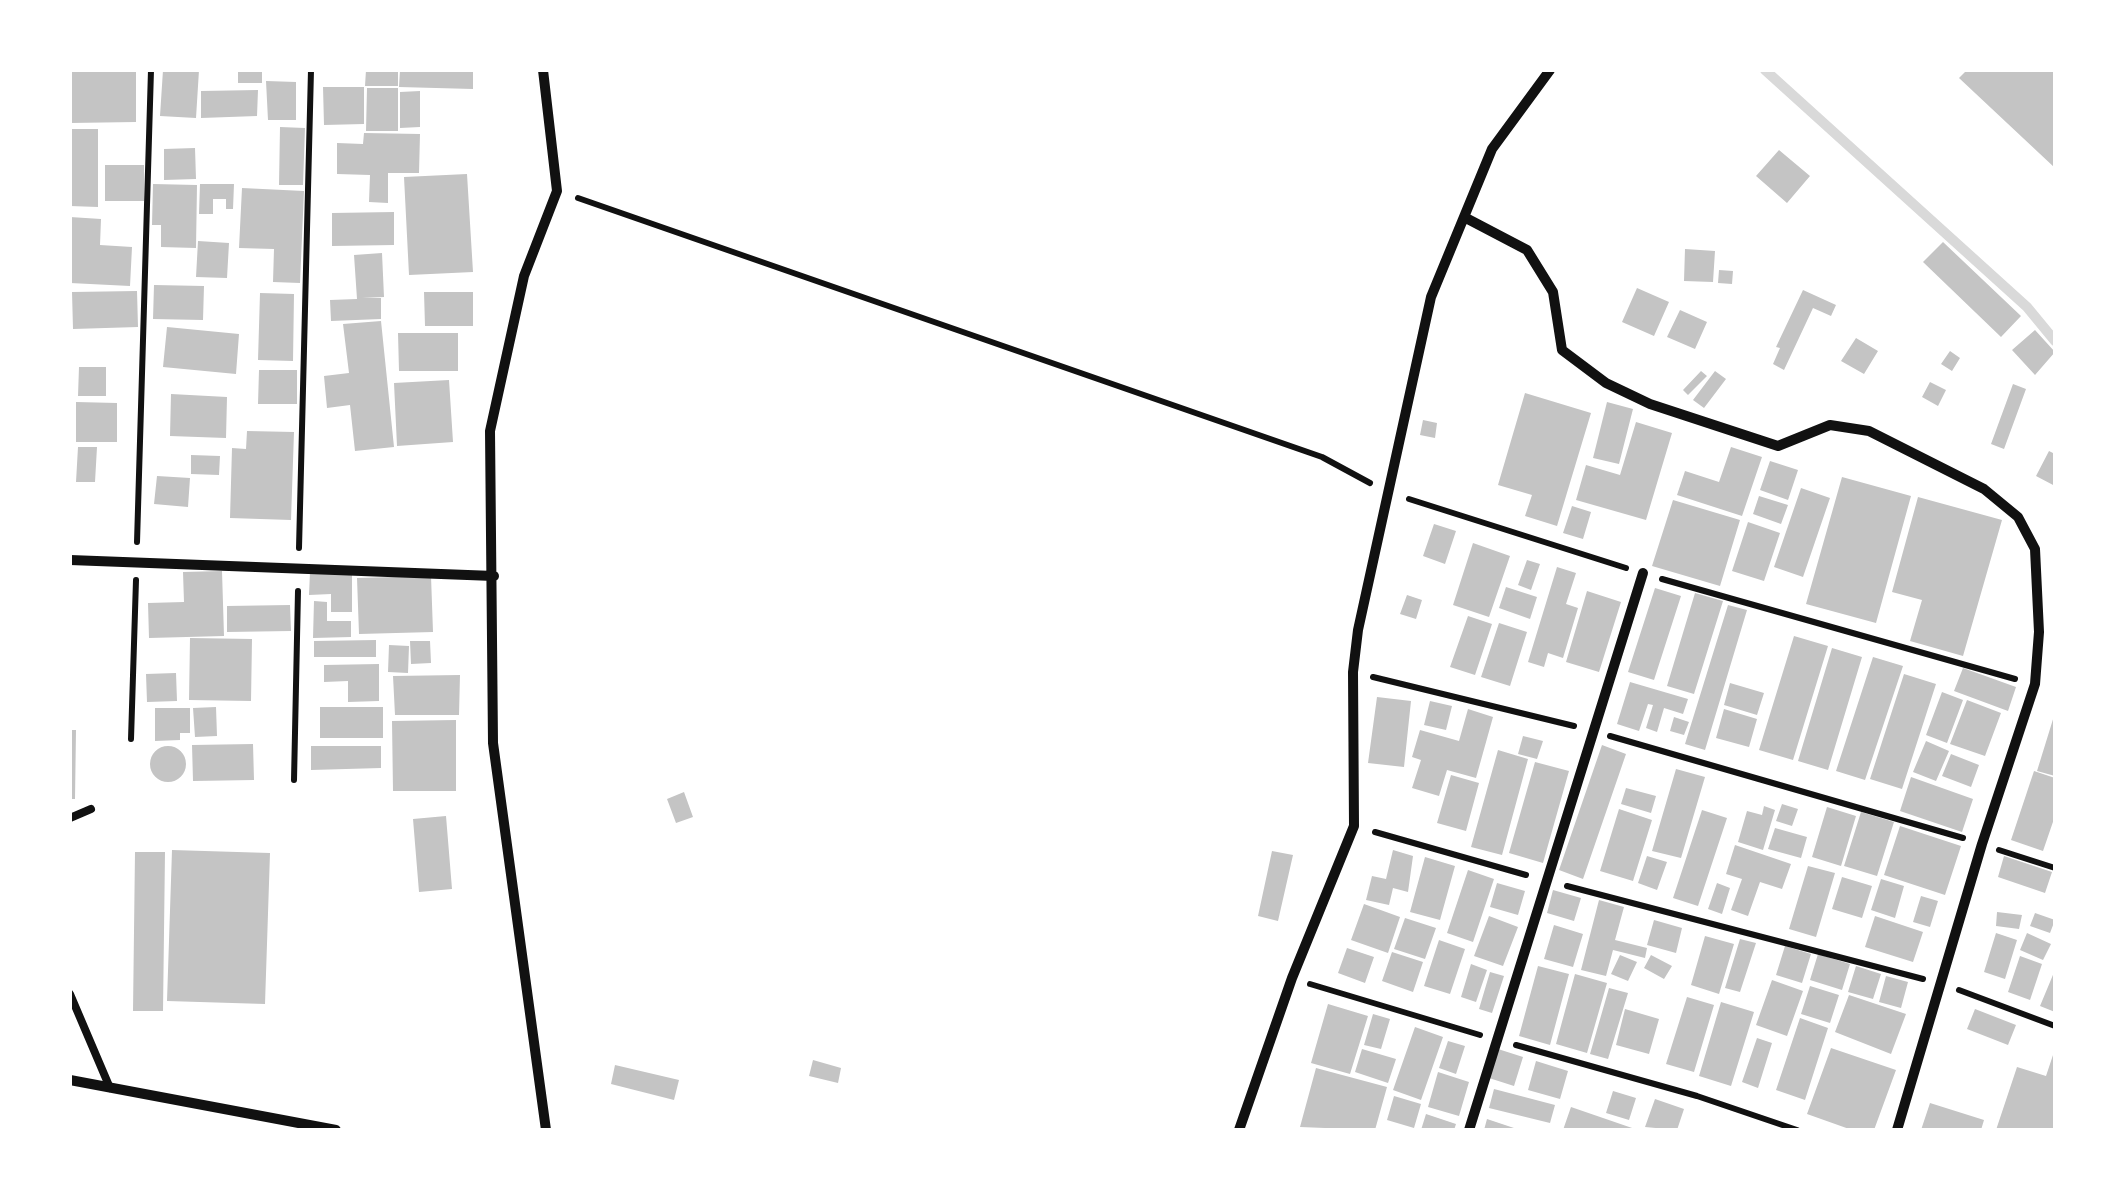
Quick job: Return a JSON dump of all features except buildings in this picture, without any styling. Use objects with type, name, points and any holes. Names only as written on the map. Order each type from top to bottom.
[{"type":"street","points":[[542,70],[557,191],[524,276],[490,430],[493,743],[546,1130]]},
{"type":"street","points":[[1239,1130],[1292,978],[1354,826],[1353,672],[1387,492],[1431,297],[1492,149],[1550,70]]},
{"type":"street","points":[[1464,217],[1528,250],[1553,292],[1562,350],[1606,383],[1650,404],[1778,446],[1830,425],[1869,431],[1984,490],[2018,517],[2034,549],[2039,632],[2035,684],[1982,844],[1898,1130]]},
{"type":"street","points":[[70,560],[494,576]]},
{"type":"street","points":[[1469,1130],[1643,573]]},
{"type":"street","points":[[70,1080],[336,1130]]},
{"type":"lane","points":[[70,818],[90,810]]},
{"type":"lane","points":[[70,994],[110,1088]]},
{"type":"path","points":[[130,738],[151,70]]},
{"type":"path","points":[[294,780],[311,70]]},
{"type":"path","points":[[557,191],[1322,457],[1387,492],[1643,573],[2035,684]]},
{"type":"path","points":[[1353,672],[1594,731],[2055,868]]},
{"type":"path","points":[[1354,826],[1940,983],[2055,1026]]},
{"type":"path","points":[[1292,978],[1697,1096],[1798,1130]]},
{"type":"waterway","points":[[1765,70],[2027,307],[2055,341]]}]
